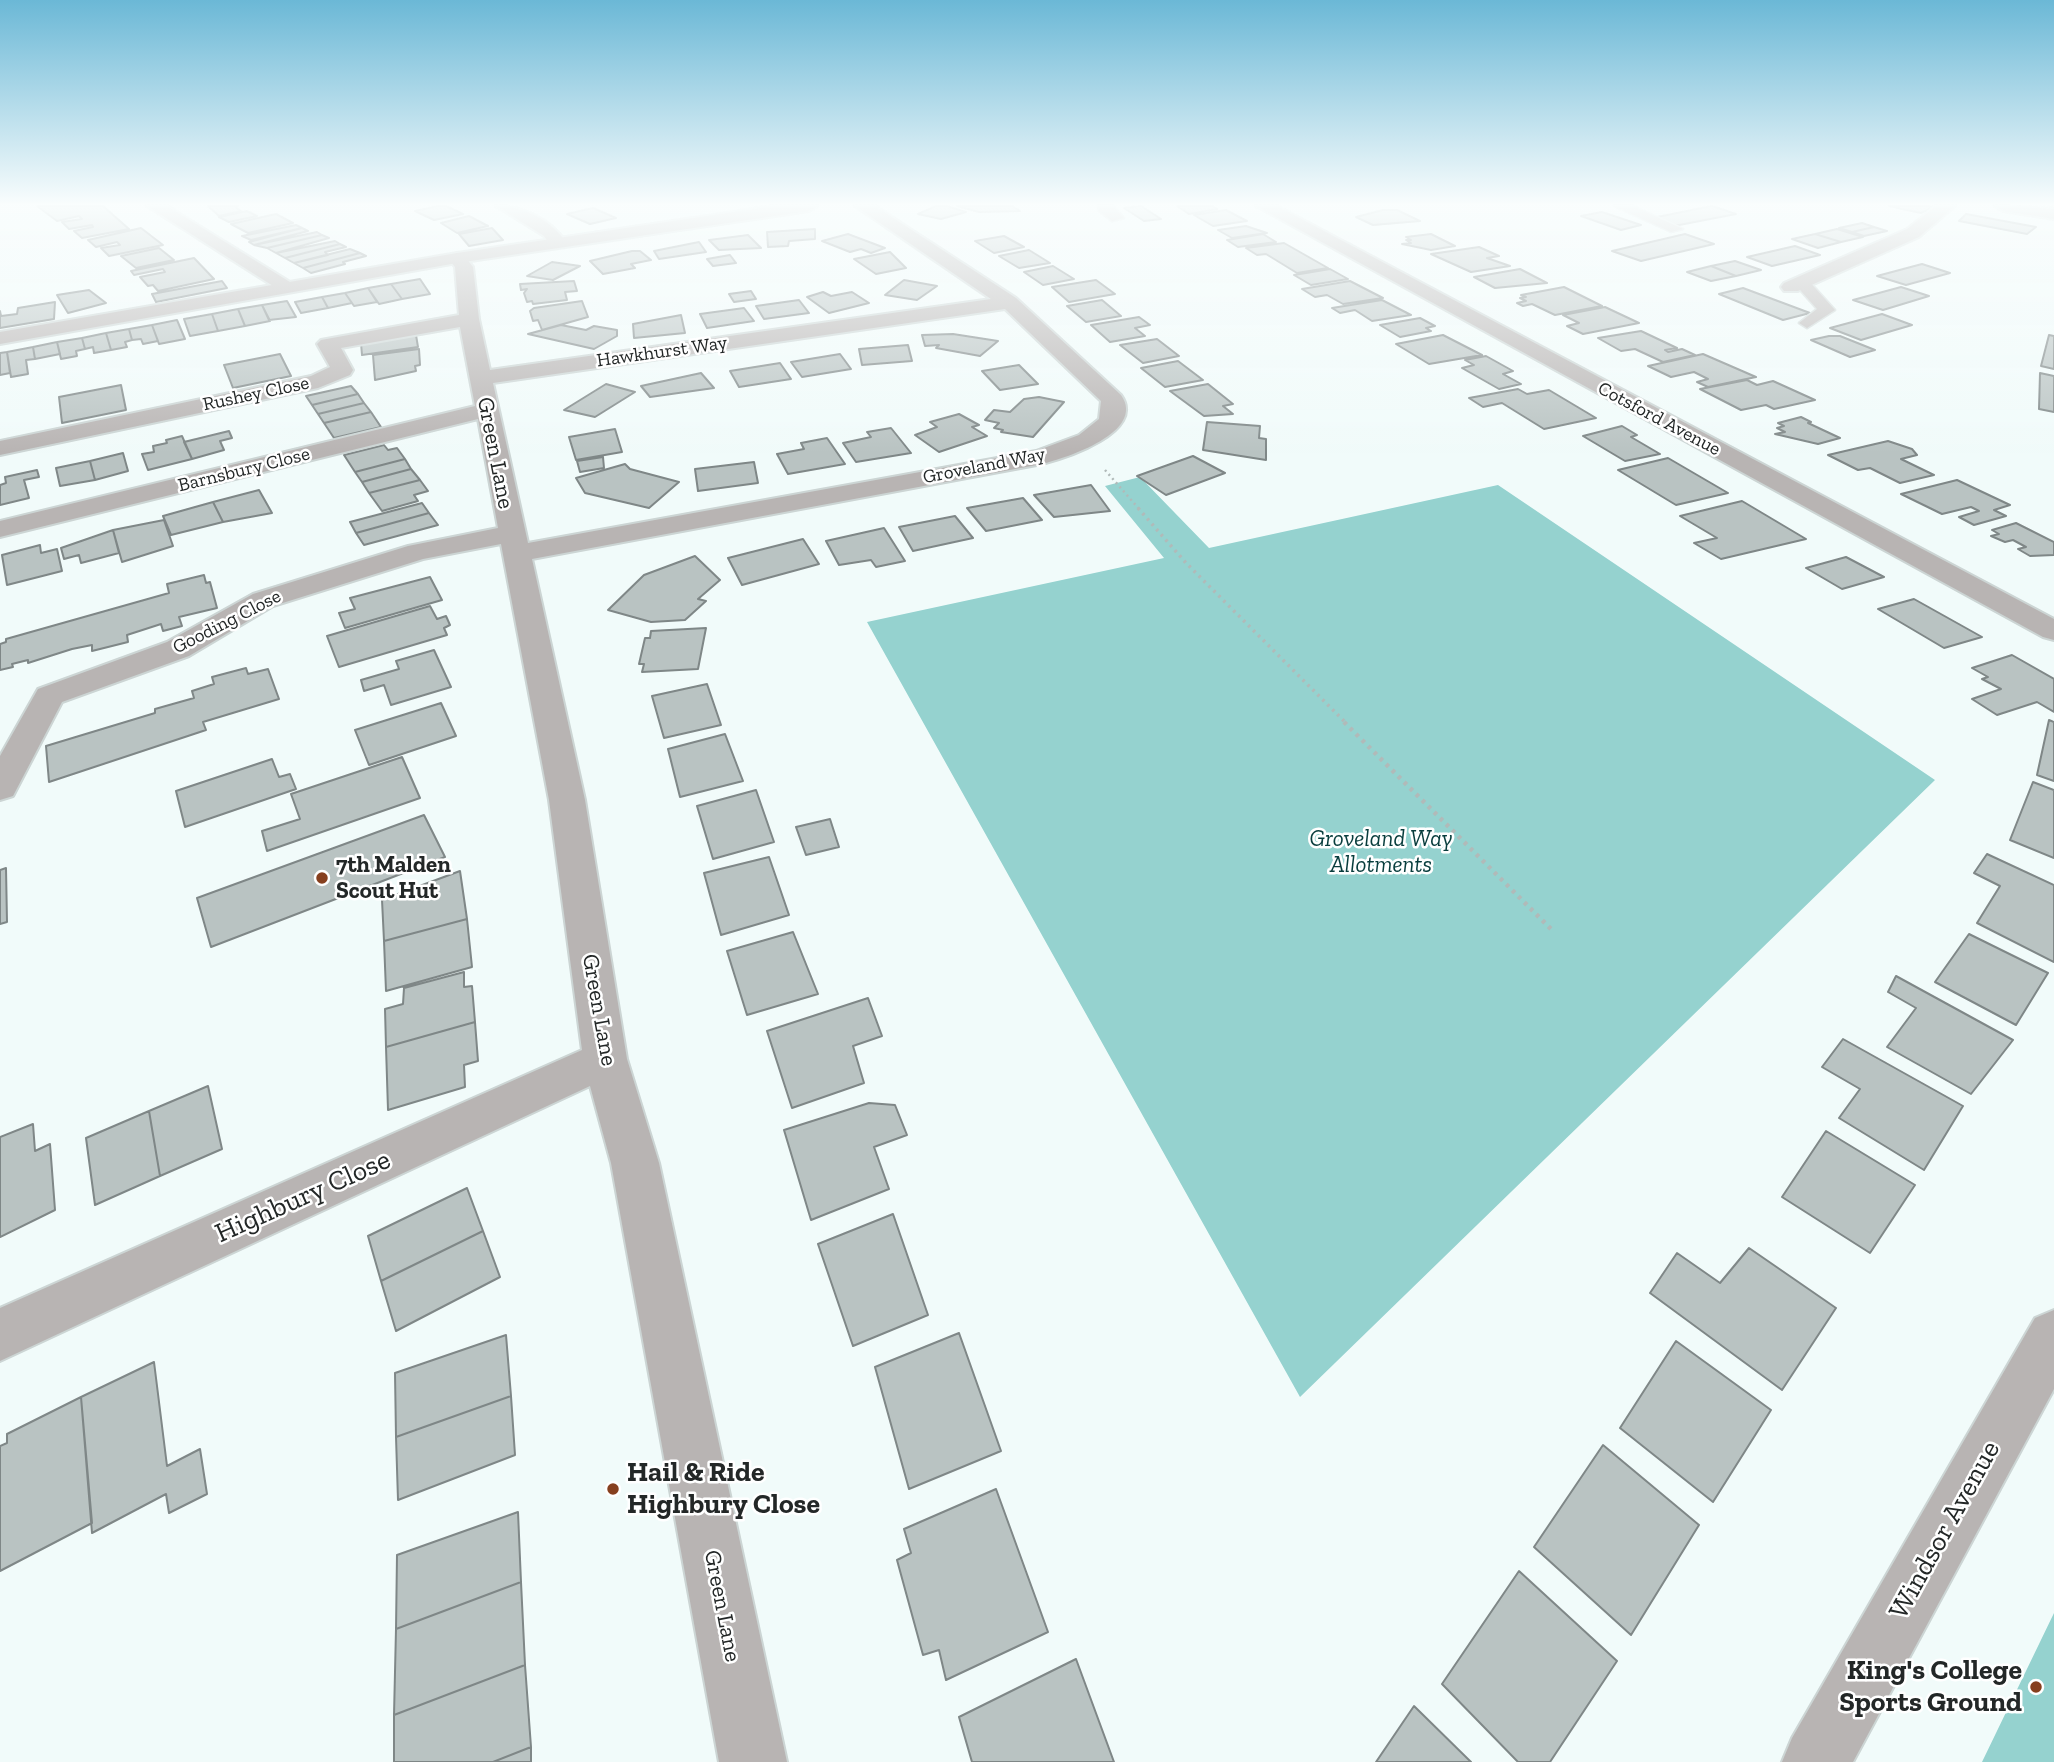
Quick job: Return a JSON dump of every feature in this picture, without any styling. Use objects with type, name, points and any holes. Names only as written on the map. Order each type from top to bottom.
[{"type":"street","points":[[0,338],[281,288]]},
{"type":"street","name":"Green Lane","points":[[466,288],[469,319],[513,544],[567,800],[606,1059],[635,1163],[753,1762]]},
{"type":"street","name":"Groveland Way","points":[[513,544],[1042,457],[1076,444],[1111,422],[1113,400],[1092,377],[1009,302],[988,288]]},
{"type":"street","name":"Cotsford Avenue","points":[[1417,288],[2054,631]]},
{"type":"street","name":"Hawkhurst Way","points":[[484,394],[1009,302]]},
{"type":"street","name":"Rushey Close","points":[[0,448],[318,381],[342,370],[328,344],[469,319]]},
{"type":"street","name":"Barnsbury Close","points":[[0,529],[484,394]]},
{"type":"street","name":"Gooding Close","points":[[0,789],[49,696],[178,649],[263,600],[418,552],[513,544]]},
{"type":"street","name":"Highbury Close","points":[[0,1335],[606,1059]]},
{"type":"street","name":"Windsor Avenue","points":[[1816,1762],[2054,1336]]},
{"type":"lane","points":[[1800,288],[1827,310],[1807,323]]},
{"type":"path","points":[[1076,444],[1120,484],[1186,563],[1554,932]]},
{"type":"green space","name":"Groveland Way Allotments","points":[[1140,477],[1209,548],[1498,485],[1935,780],[1300,1397],[867,622],[1164,558],[1105,486]]},
{"type":"green space","name":"King's College Sports Ground","points":[[2054,1613],[2054,1762],[1982,1762]]},
{"type":"building","points":[[183,288],[226,288],[156,302],[152,294]]},
{"type":"building","points":[[368,288],[394,288],[402,299],[379,304]]},
{"type":"building","points":[[368,288],[377,302],[354,306],[345,293]]},
{"type":"building","points":[[394,288],[426,288],[430,294],[402,299]]},
{"type":"building","points":[[521,288],[576,288],[577,291],[565,292],[567,300],[533,304],[532,301],[527,302],[524,293],[527,289]]},
{"type":"building","points":[[894,288],[934,288],[917,300],[885,295]]},
{"type":"building","points":[[1053,288],[1107,288],[1115,294],[1069,302]]},
{"type":"building","points":[[1364,288],[1383,298],[1343,304],[1327,295],[1315,297],[1302,289]]},
{"type":"building","points":[[1566,288],[1602,306],[1555,315],[1532,304],[1523,306],[1517,303],[1526,301],[1520,298],[1526,297],[1521,295]]},
{"type":"building","points":[[1744,288],[1810,313],[1783,320],[1719,294]]},
{"type":"building","points":[[1896,288],[1929,296],[1883,310],[1853,300]]},
{"type":"building","points":[[89,290],[106,303],[68,313],[57,295]]},
{"type":"building","points":[[751,291],[756,299],[734,302],[729,294]]},
{"type":"building","points":[[823,292],[831,296],[852,292],[869,303],[829,313],[807,297]]},
{"type":"building","points":[[345,293],[352,303],[328,308],[322,297]]},
{"type":"building","points":[[322,297],[328,308],[301,313],[295,302]]},
{"type":"building","points":[[799,300],[809,313],[764,319],[756,306]]},
{"type":"building","points":[[1102,300],[1121,316],[1086,322],[1067,306]]},
{"type":"building","points":[[1382,300],[1411,315],[1372,321],[1355,310],[1340,313],[1332,308]]},
{"type":"building","points":[[287,301],[296,317],[269,320],[262,305]]},
{"type":"building","points":[[582,301],[588,317],[542,330],[538,320],[533,321],[530,311],[534,308]]},
{"type":"building","points":[[55,302],[54,319],[0,328],[0,311],[1,316],[17,314],[18,308]]},
{"type":"building","points":[[262,305],[270,321],[245,326],[238,309]]},
{"type":"building","points":[[1605,307],[1639,323],[1583,334],[1567,326],[1579,323],[1563,315]]},
{"type":"building","points":[[744,308],[754,321],[707,328],[700,314]]},
{"type":"building","points":[[238,309],[245,326],[218,331],[212,314]]},
{"type":"building","points":[[212,314],[218,331],[190,336],[184,319]]},
{"type":"building","points":[[1882,314],[1912,325],[1861,340],[1830,328]]},
{"type":"building","points":[[681,315],[685,333],[634,338],[633,324]]},
{"type":"building","points":[[1139,317],[1150,325],[1135,328],[1145,336],[1110,342],[1091,325]]},
{"type":"building","points":[[1420,318],[1435,326],[1426,328],[1431,331],[1400,337],[1380,325]]},
{"type":"building","points":[[177,320],[185,339],[159,344],[152,325]]},
{"type":"building","points":[[152,325],[158,341],[143,344],[141,339],[132,340],[129,329]]},
{"type":"building","points":[[561,325],[586,330],[594,326],[617,330],[617,336],[594,349],[528,334]]},
{"type":"building","points":[[129,329],[132,340],[125,342],[127,347],[111,350],[106,333]]},
{"type":"building","points":[[1641,331],[1677,348],[1665,350],[1668,352],[1682,349],[1695,355],[1663,362],[1635,349],[1621,351],[1598,338]]},
{"type":"building","points":[[106,333],[111,350],[94,353],[93,347],[85,349],[82,338]]},
{"type":"building","points":[[953,334],[998,341],[980,356],[936,348],[939,345],[925,346],[922,335]]},
{"type":"building","points":[[416,335],[418,347],[362,355],[361,343]]},
{"type":"building","points":[[1443,335],[1482,355],[1429,364],[1396,344]]},
{"type":"building","points":[[2049,335],[2054,336],[2054,369],[2041,366]]},
{"type":"building","points":[[1840,336],[1875,350],[1850,357],[1811,340]]},
{"type":"building","points":[[82,338],[85,349],[76,351],[77,356],[61,359],[57,342]]},
{"type":"building","points":[[1157,339],[1179,356],[1143,363],[1120,345]]},
{"type":"building","points":[[57,342],[60,354],[35,359],[33,347]]},
{"type":"building","points":[[908,345],[912,361],[862,365],[859,349]]},
{"type":"building","points":[[33,347],[35,359],[26,360],[28,374],[11,377],[7,352]]},
{"type":"building","points":[[419,349],[420,365],[415,366],[416,371],[375,380],[373,355]]},
{"type":"building","points":[[7,352],[10,373],[0,375],[0,353]]},
{"type":"building","points":[[280,354],[291,376],[233,388],[224,365]]},
{"type":"building","points":[[840,354],[851,369],[802,377],[791,362]]},
{"type":"building","points":[[1703,354],[1756,377],[1708,387],[1697,382],[1708,379],[1694,372],[1671,377],[1648,366]]},
{"type":"building","points":[[1486,356],[1513,371],[1503,374],[1521,384],[1499,389],[1462,368],[1474,365],[1465,360]]},
{"type":"building","points":[[1178,361],[1203,380],[1165,387],[1141,368]]},
{"type":"building","points":[[780,363],[791,379],[739,387],[730,371]]},
{"type":"building","points":[[1019,365],[1038,384],[1000,390],[982,371]]},
{"type":"building","points":[[701,373],[714,388],[650,397],[641,386]]},
{"type":"building","points":[[2040,373],[2054,376],[2054,412],[2039,409]]},
{"type":"building","points":[[1747,380],[1757,385],[1773,381],[1815,400],[1774,409],[1766,405],[1741,410],[1700,389]]},
{"type":"building","points":[[606,384],[635,392],[595,417],[564,410]]},
{"type":"building","points":[[1208,384],[1233,404],[1223,406],[1233,414],[1204,416],[1170,391]]},
{"type":"building","points":[[121,385],[126,410],[62,423],[59,397]]},
{"type":"building","points":[[351,386],[358,394],[312,405],[306,396]]},
{"type":"building","points":[[1518,389],[1527,394],[1549,390],[1596,418],[1544,429],[1502,403],[1483,407],[1469,398]]},
{"type":"building","points":[[358,394],[364,403],[318,414],[312,405]]},
{"type":"building","points":[[1039,397],[1064,402],[1033,437],[1001,432],[1003,430],[994,428],[999,423],[985,420],[994,410],[1010,412],[1024,399]]},
{"type":"building","points":[[364,403],[371,412],[324,423],[318,414]]},
{"type":"building","points":[[371,412],[381,427],[334,438],[324,423]]},
{"type":"building","points":[[959,414],[979,425],[972,427],[987,436],[939,452],[915,435],[937,427],[930,422]]},
{"type":"building","points":[[1801,417],[1840,438],[1818,444],[1775,434],[1785,432],[1777,428],[1784,426],[1778,423]]},
{"type":"building","points":[[1207,422],[1260,426],[1259,438],[1266,439],[1266,460],[1203,450]]},
{"type":"building","points":[[1622,426],[1637,435],[1631,437],[1660,454],[1625,461],[1583,436]]},
{"type":"building","points":[[891,428],[911,453],[856,462],[843,443],[871,437],[867,432]]},
{"type":"building","points":[[615,429],[622,452],[576,460],[569,437]]},
{"type":"building","points":[[229,431],[232,438],[220,441],[224,450],[192,459],[184,442]]},
{"type":"building","points":[[182,436],[192,459],[148,470],[142,454],[154,452],[153,446]]},
{"type":"building","points":[[827,438],[845,464],[788,474],[777,454],[804,449],[801,443]]},
{"type":"building","points":[[1888,441],[1912,449],[1917,455],[1901,459],[1934,475],[1900,483],[1870,468],[1858,470],[1828,455]]},
{"type":"building","points":[[384,445],[388,450],[397,448],[405,459],[355,472],[344,455]]},
{"type":"building","points":[[123,453],[128,471],[95,480],[90,461]]},
{"type":"building","points":[[1193,456],[1225,473],[1166,495],[1137,476]]},
{"type":"building","points":[[603,457],[604,468],[580,472],[577,461]]},
{"type":"building","points":[[1668,458],[1728,493],[1676,505],[1618,470]]},
{"type":"building","points":[[405,459],[411,469],[362,482],[355,472]]},
{"type":"building","points":[[90,461],[95,480],[60,486],[56,468]]},
{"type":"building","points":[[754,462],[758,483],[698,491],[695,469]]},
{"type":"building","points":[[625,464],[630,469],[679,482],[649,508],[585,493],[576,478]]},
{"type":"building","points":[[411,469],[420,480],[369,493],[362,482]]},
{"type":"building","points":[[37,470],[39,477],[24,480],[29,498],[0,505],[0,485],[6,483],[5,477]]},
{"type":"building","points":[[420,480],[428,491],[414,495],[418,501],[382,511],[369,493]]},
{"type":"building","points":[[1957,480],[2010,505],[1994,510],[2006,516],[1974,525],[1959,517],[1979,511],[1971,507],[1942,514],[1901,494]]},
{"type":"building","points":[[1091,485],[1110,511],[1054,517],[1034,495]]},
{"type":"building","points":[[259,490],[272,513],[223,522],[213,502]]},
{"type":"building","points":[[1023,498],[1042,520],[986,531],[967,508]]},
{"type":"building","points":[[1742,501],[1806,539],[1721,559],[1694,543],[1717,538],[1680,516]]},
{"type":"building","points":[[213,502],[223,522],[171,535],[163,516]]},
{"type":"building","points":[[422,503],[429,513],[356,533],[350,522]]},
{"type":"building","points":[[429,513],[438,525],[364,545],[356,533]]},
{"type":"building","points":[[955,516],[973,538],[913,551],[899,527]]},
{"type":"building","points":[[164,520],[173,546],[122,562],[113,530]]},
{"type":"building","points":[[2016,523],[2054,542],[2054,555],[2030,556],[2018,549],[2026,547],[2013,540],[2005,542],[1991,536],[1999,534],[1992,530]]},
{"type":"building","points":[[884,528],[905,561],[876,567],[871,560],[839,565],[826,541]]},
{"type":"building","points":[[113,530],[119,553],[81,563],[79,555],[64,559],[61,548]]},
{"type":"building","points":[[803,539],[819,564],[742,585],[728,558]]},
{"type":"building","points":[[40,545],[41,553],[57,549],[62,571],[7,585],[2,555]]},
{"type":"building","points":[[695,556],[720,580],[698,599],[706,601],[685,620],[651,622],[608,610],[644,575]]},
{"type":"building","points":[[1846,557],[1884,577],[1842,589],[1806,568]]},
{"type":"building","points":[[204,575],[206,583],[210,582],[217,608],[179,617],[182,626],[163,631],[161,624],[127,635],[128,642],[92,651],[92,645],[72,649],[28,663],[28,660],[12,664],[13,667],[0,670],[0,644],[6,642],[6,639],[169,593],[167,584]]},
{"type":"building","points":[[430,577],[442,600],[345,628],[339,613],[355,609],[350,598]]},
{"type":"building","points":[[1914,599],[1982,637],[1944,648],[1878,609]]},
{"type":"building","points":[[430,606],[437,619],[446,616],[450,625],[444,628],[447,635],[339,667],[327,636]]},
{"type":"building","points":[[706,628],[698,669],[642,672],[644,664],[639,664],[645,638],[650,638],[651,631]]},
{"type":"building","points":[[434,650],[451,687],[391,705],[384,685],[364,691],[361,680],[399,669],[396,661]]},
{"type":"building","points":[[2012,655],[2054,679],[2054,712],[2037,702],[1997,715],[1972,699],[2001,689],[1982,679],[1988,677],[1972,668]]},
{"type":"building","points":[[246,668],[248,674],[268,669],[279,699],[203,722],[206,730],[49,782],[46,746],[155,713],[155,709],[194,698],[192,691],[214,684],[212,677]]},
{"type":"building","points":[[707,684],[721,725],[664,738],[652,696]]},
{"type":"building","points":[[441,703],[456,736],[369,765],[355,730]]},
{"type":"building","points":[[2049,720],[2054,722],[2054,781],[2037,775]]},
{"type":"building","points":[[725,734],[743,781],[680,797],[668,749]]},
{"type":"building","points":[[402,757],[420,798],[267,851],[262,831],[300,819],[291,794]]},
{"type":"building","points":[[272,759],[279,777],[290,774],[296,789],[185,827],[176,791]]},
{"type":"building","points":[[2033,782],[2054,790],[2054,858],[2010,840]]},
{"type":"building","points":[[756,790],[774,842],[713,859],[697,806]]},
{"type":"building","name":"7th Malden Scout Hut","points":[[424,815],[445,857],[211,947],[197,898]]},
{"type":"building","points":[[830,819],[839,847],[806,855],[796,827]]},
{"type":"building","points":[[1987,854],[2054,885],[2054,962],[1977,923],[2000,886],[1974,873]]},
{"type":"building","points":[[769,857],[789,915],[721,935],[704,873]]},
{"type":"building","points":[[6,868],[7,922],[0,924],[0,870]]},
{"type":"building","points":[[460,871],[467,919],[384,941],[382,900]]},
{"type":"building","points":[[467,919],[472,967],[386,991],[384,941]]},
{"type":"building","points":[[793,932],[818,994],[747,1015],[727,951]]},
{"type":"building","points":[[1969,934],[2048,973],[2016,1025],[1935,982]]},
{"type":"building","points":[[464,972],[464,987],[472,986],[475,1022],[386,1047],[385,1009],[403,1004],[404,988]]},
{"type":"building","points":[[1896,976],[2013,1040],[1971,1094],[1887,1047],[1916,1008],[1888,992]]},
{"type":"building","points":[[868,998],[882,1036],[853,1046],[864,1083],[792,1108],[767,1031]]},
{"type":"building","points":[[475,1022],[478,1061],[464,1065],[465,1087],[388,1110],[386,1047]]},
{"type":"building","points":[[1843,1039],[1963,1106],[1924,1170],[1839,1118],[1860,1089],[1822,1067]]},
{"type":"building","points":[[208,1086],[222,1149],[160,1176],[149,1111]]},
{"type":"building","points":[[869,1103],[895,1105],[907,1135],[874,1147],[889,1189],[811,1220],[784,1130]]},
{"type":"building","points":[[149,1111],[160,1176],[95,1205],[86,1138]]},
{"type":"building","points":[[33,1124],[35,1151],[50,1144],[55,1210],[0,1237],[0,1137]]},
{"type":"building","points":[[1826,1131],[1915,1185],[1870,1253],[1782,1197]]},
{"type":"building","points":[[467,1188],[483,1231],[381,1281],[368,1236]]},
{"type":"building","points":[[893,1214],[928,1315],[853,1346],[818,1244]]},
{"type":"building","points":[[483,1231],[500,1277],[396,1331],[381,1281]]},
{"type":"building","points":[[1749,1248],[1836,1308],[1782,1390],[1650,1293],[1677,1253],[1720,1283]]},
{"type":"building","points":[[959,1333],[1001,1451],[909,1489],[875,1367]]},
{"type":"building","points":[[506,1335],[511,1396],[396,1437],[395,1373]]},
{"type":"building","points":[[1676,1341],[1771,1410],[1713,1502],[1620,1428]]},
{"type":"building","points":[[154,1362],[167,1466],[200,1449],[207,1494],[169,1513],[166,1494],[92,1533],[81,1397]]},
{"type":"building","points":[[511,1396],[515,1455],[398,1500],[396,1437]]},
{"type":"building","points":[[81,1397],[92,1523],[0,1571],[0,1446],[7,1443],[7,1434]]},
{"type":"building","points":[[1603,1445],[1699,1525],[1631,1635],[1534,1547]]},
{"type":"building","points":[[996,1489],[1048,1632],[946,1680],[939,1650],[923,1655],[897,1560],[911,1553],[904,1529]]},
{"type":"building","points":[[518,1512],[521,1582],[396,1629],[397,1555]]},
{"type":"building","points":[[1519,1571],[1617,1661],[1550,1762],[1518,1762],[1442,1684]]},
{"type":"building","points":[[521,1582],[525,1665],[394,1715],[396,1629]]},
{"type":"building","points":[[1076,1659],[1114,1762],[972,1762],[959,1717]]},
{"type":"building","points":[[525,1665],[531,1747],[493,1762],[394,1762],[394,1715]]},
{"type":"building","points":[[1414,1706],[1471,1762],[1376,1762]]},
{"type":"building","points":[[531,1747],[531,1762],[493,1762]]},
{"type":"place","name":"7th Malden Scout Hut","points":[[322,878]]},
{"type":"place","name":"Hail & Ride Highbury Close","points":[[613,1489]]},
{"type":"place","name":"King's College Sports Ground","points":[[2036,1687]]}]
